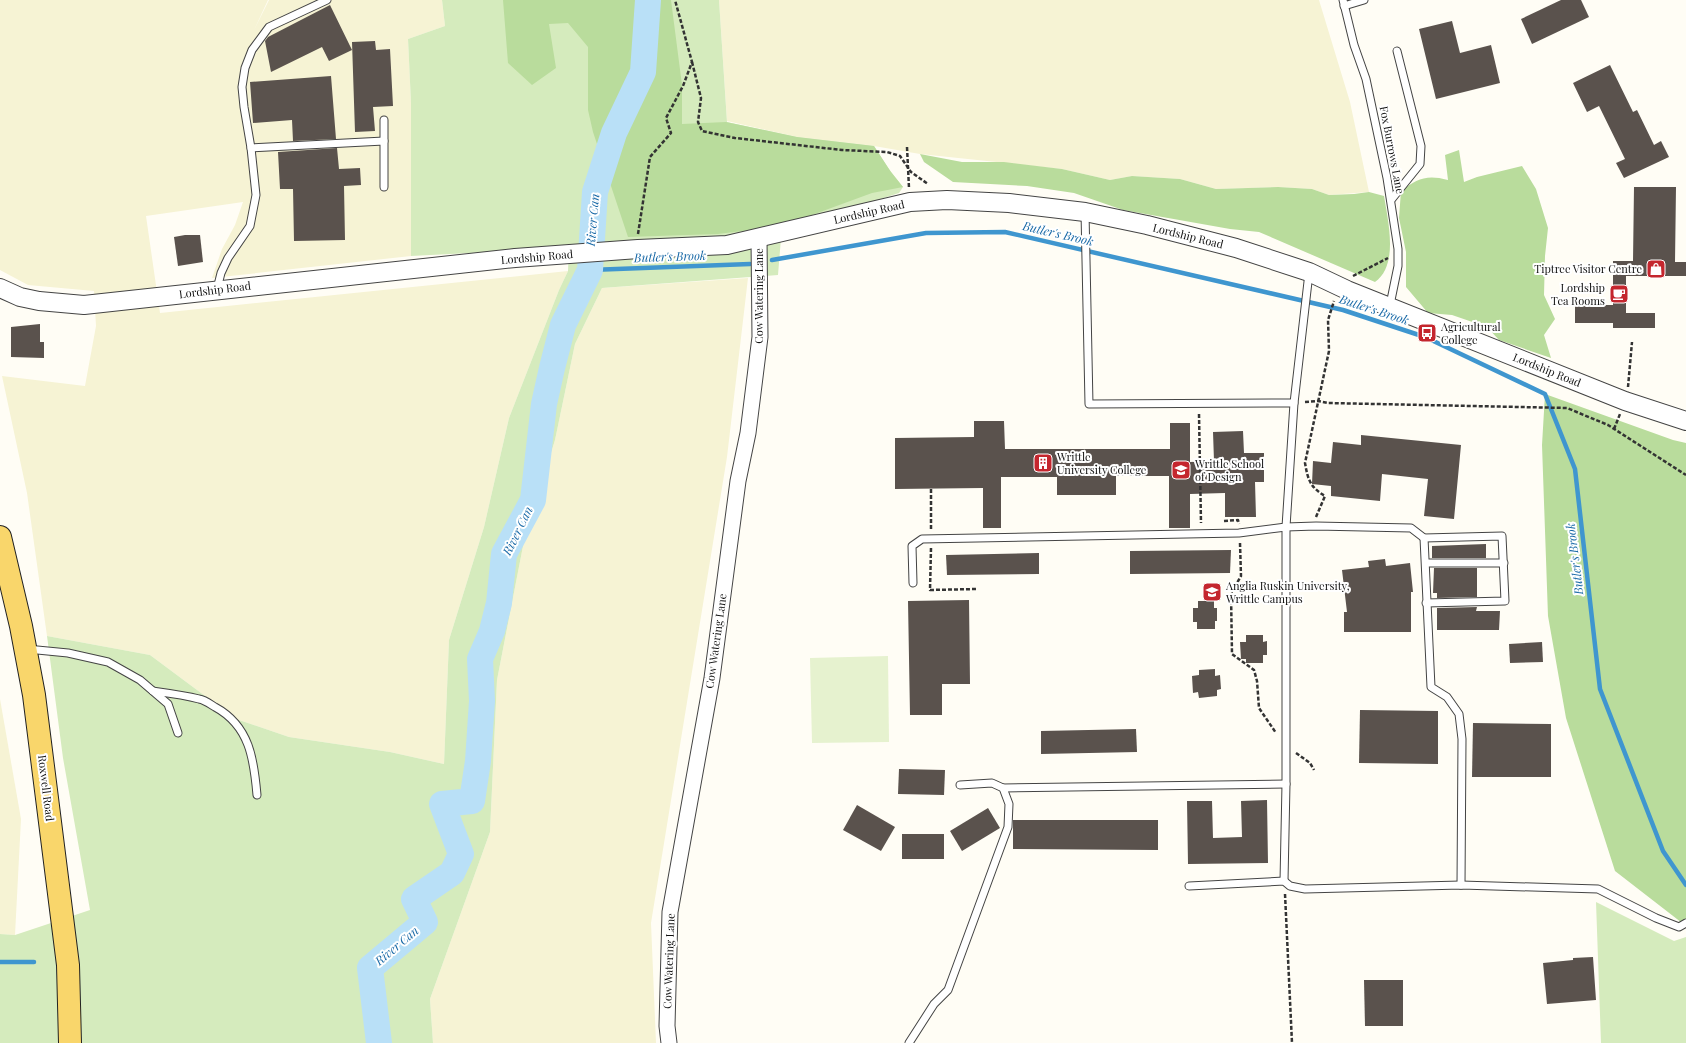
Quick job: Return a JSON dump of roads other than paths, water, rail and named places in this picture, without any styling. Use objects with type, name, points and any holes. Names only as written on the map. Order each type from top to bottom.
[{"type":"main road","name":"Roxwell Road","points":[[0,536],[34,695],[68,965],[70,1043]]},
{"type":"street","name":"Lordship Road","points":[[0,288],[20,298],[84,305],[574,253],[638,248],[727,245],[910,202],[947,200],[1009,203],[1084,212],[1236,248],[1309,272],[1388,306],[1625,401],[1686,421]]},
{"type":"street","name":"Cow Watering Lane","points":[[669,1043],[667,1026],[670,912],[712,678],[738,481],[748,433],[759,345],[759,238]]},
{"type":"street","name":"Lordship Road","points":[[0,302],[20,298]]},
{"type":"lane","points":[[217,290],[223,268],[250,226],[256,195],[242,87],[252,50],[269,27],[327,0]]},
{"type":"lane","points":[[1344,3],[1364,0]]},
{"type":"lane","name":"Fox Burrows Lane","points":[[1344,3],[1354,45],[1366,79],[1390,200],[1398,249],[1398,266],[1391,300],[1388,306]]},
{"type":"lane","points":[[1390,200],[1420,164],[1422,146],[1397,51]]},
{"type":"lane","points":[[384,120],[384,187]]},
{"type":"lane","points":[[251,148],[384,142]]},
{"type":"lane","points":[[1084,212],[1089,404],[1294,403]]},
{"type":"lane","points":[[1284,881],[1286,784],[1286,527],[1294,403],[1309,272]]},
{"type":"lane","points":[[914,583],[912,546],[922,539],[1240,533],[1286,527],[1316,526],[1411,528],[1424,538],[1502,536],[1505,600],[1426,603]]},
{"type":"lane","points":[[1424,538],[1430,686],[1447,697],[1459,714],[1462,739],[1461,885]]},
{"type":"lane","points":[[1426,563],[1504,563]]},
{"type":"lane","points":[[25,649],[68,653],[108,662],[140,680],[168,704],[178,733]]},
{"type":"lane","points":[[153,691],[200,699],[224,712],[241,730],[250,746],[254,765],[257,795]]},
{"type":"lane","points":[[960,785],[992,782],[1003,788],[1286,784]]},
{"type":"lane","points":[[910,1043],[934,1004],[948,990],[1008,827],[1009,804],[1003,788]]},
{"type":"lane","points":[[1189,886],[1284,881],[1290,886],[1305,889],[1461,885],[1598,889],[1656,918],[1679,927],[1686,923]]},
{"type":"waterway","name":"River Can","points":[[379,1043],[370,968],[425,922],[414,899],[452,873],[461,854],[442,804],[472,801],[478,761],[482,701],[480,659],[492,631],[499,603],[504,554],[533,500],[544,404],[563,325],[590,270],[595,192],[614,133],[643,72],[648,0]]},
{"type":"waterway","name":"Butler's Brook","points":[[772,260],[926,233],[1005,232],[1343,310],[1425,337],[1545,394],[1575,469],[1600,689],[1663,851],[1686,885]]},
{"type":"waterway","name":"Butler's Brook","points":[[590,270],[750,264]]},
{"type":"waterway","points":[[0,962],[34,962]]},
{"type":"place","name":"Tiptree Visitor Centre","points":[[1656,269]]},
{"type":"place","name":"Lordship Tea Rooms","points":[[1619,294]]},
{"type":"place","name":"Agricultural College","points":[[1427,333]]},
{"type":"place","name":"Writtle University College","points":[[1043,463]]},
{"type":"place","name":"Writtle School of Design","points":[[1181,470]]},
{"type":"place","name":"Anglia Ruskin University, Writtle Campus","points":[[1212,592]]}]
